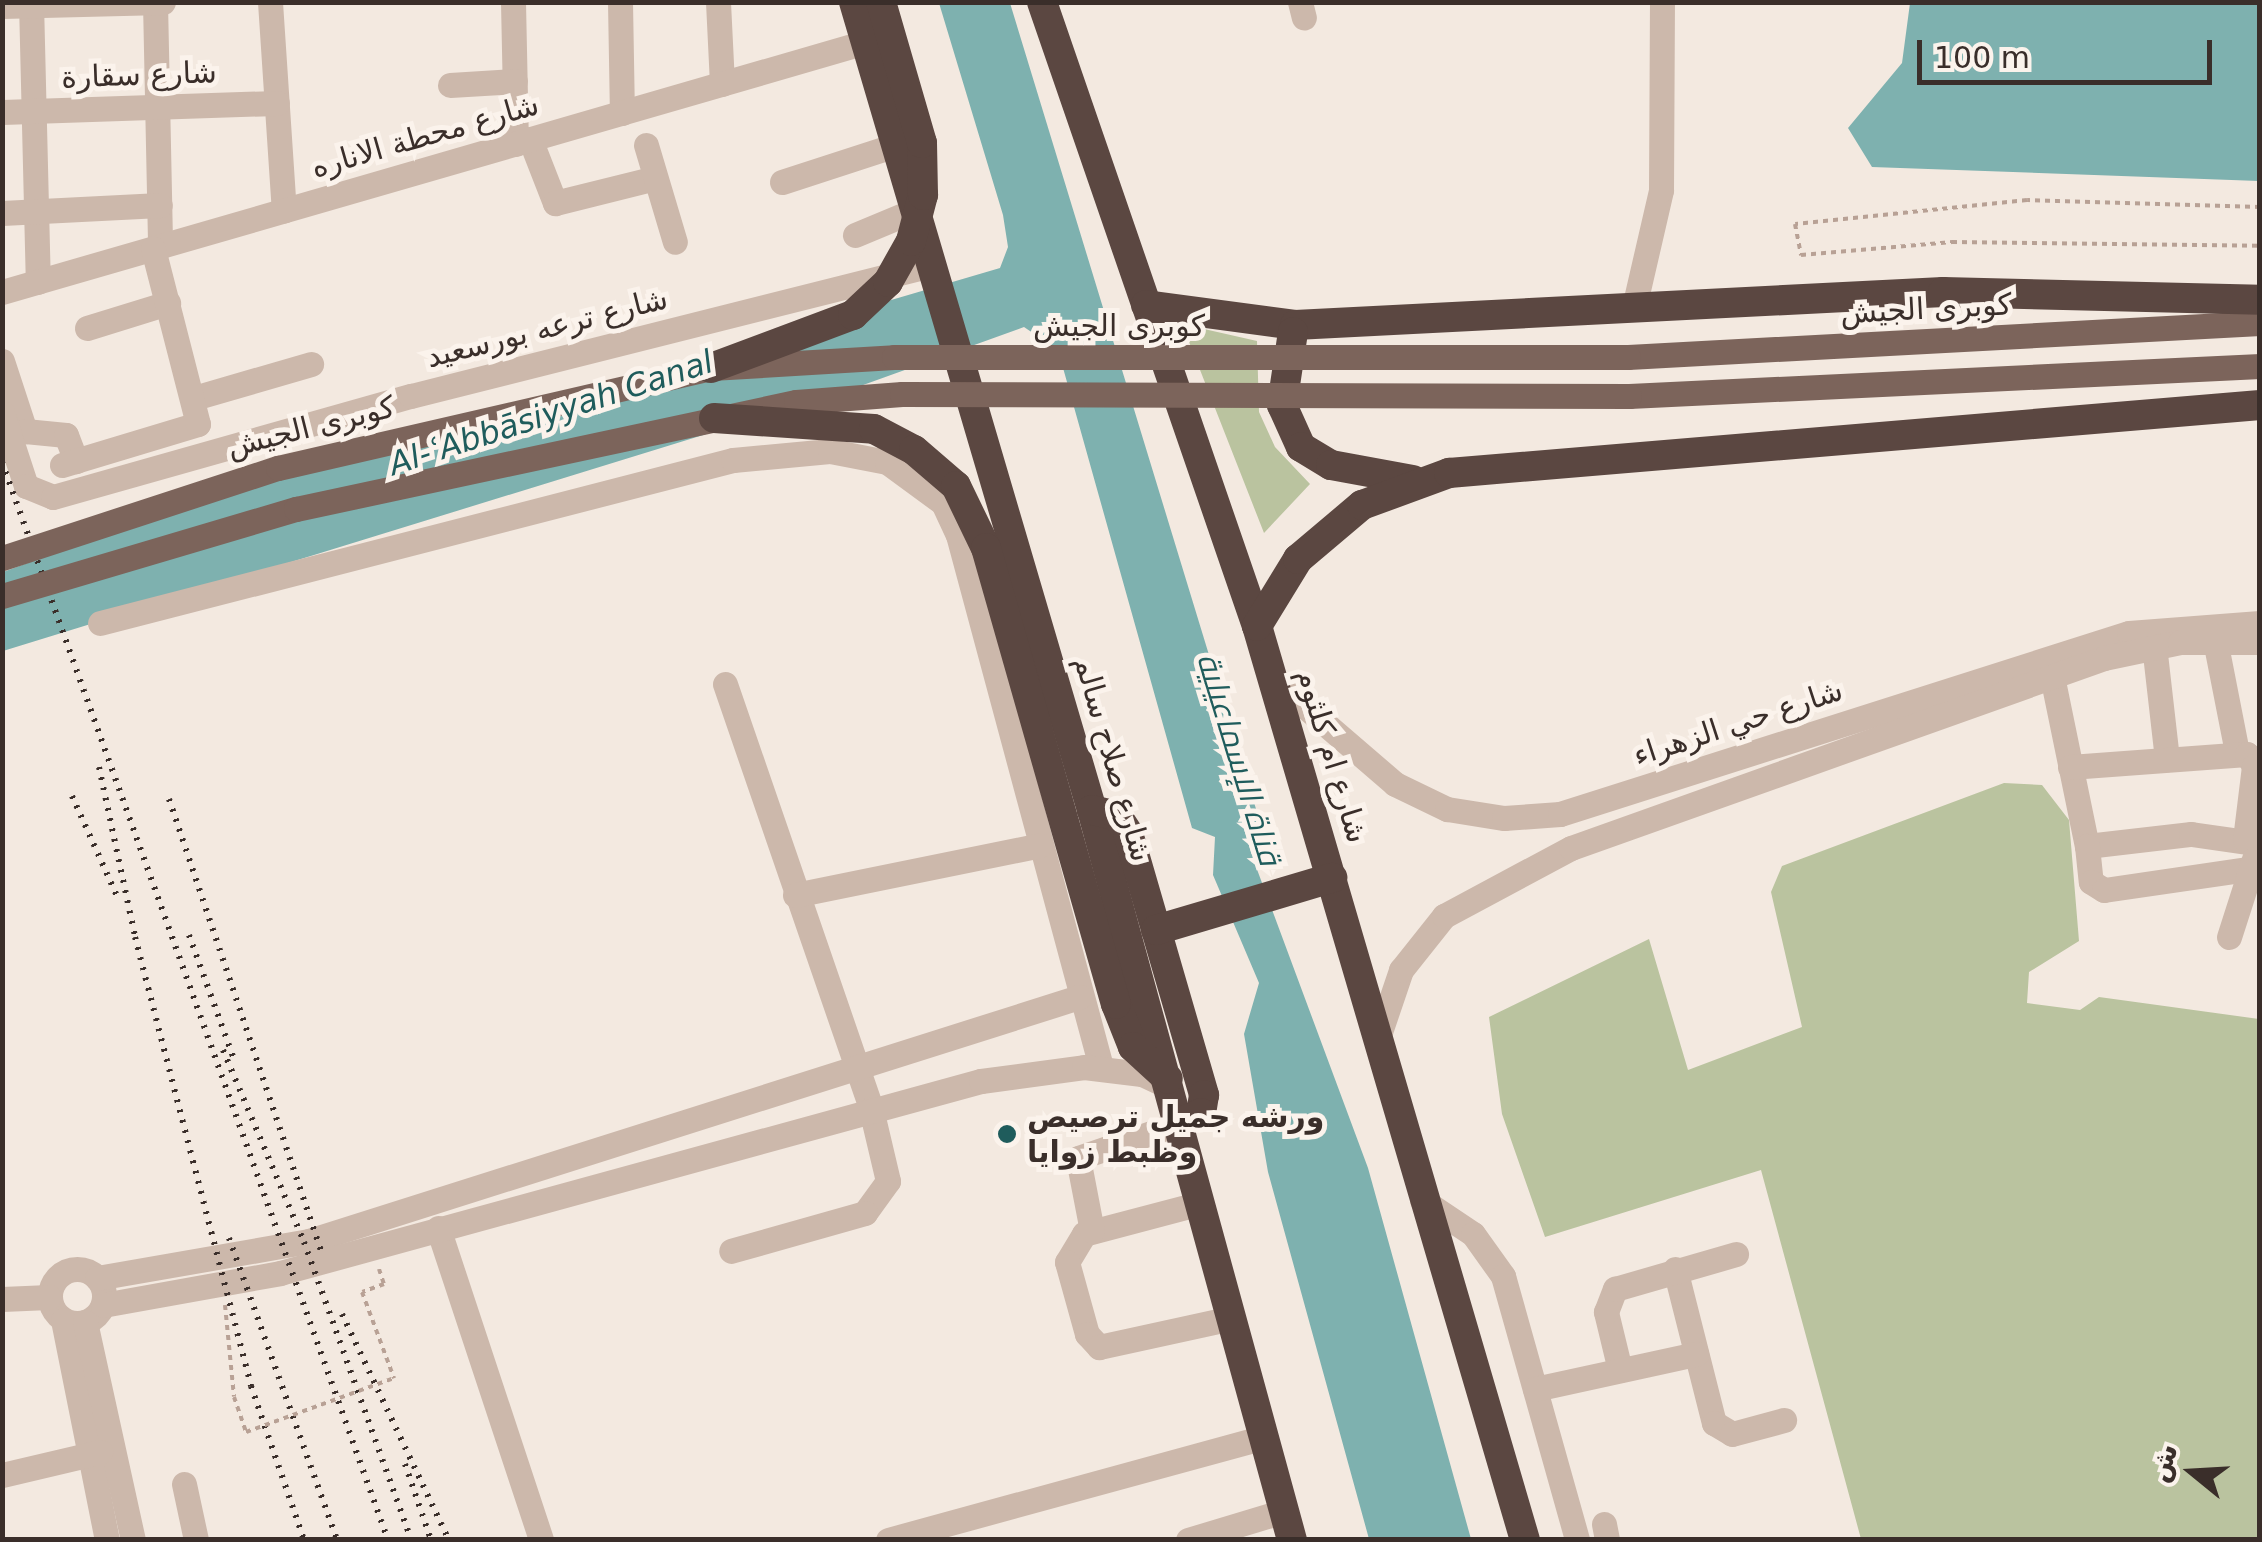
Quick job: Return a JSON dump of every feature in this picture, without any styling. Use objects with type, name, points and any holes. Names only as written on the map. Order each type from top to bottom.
[{"type":"highway","name":"شارع صلاح سالم","points":[[854,2],[1092,810],[1288,1525]]},
{"type":"highway","points":[[711,368],[853,315],[888,282],[912,241],[923,195],[922,144],[881,2]]},
{"type":"highway","name":"شارع ام كلثوم","points":[[1042,2],[1273,679],[1379,1035],[1422,1200],[1525,1540]]},
{"type":"highway","points":[[1146,305],[1295,325],[1635,304],[1944,292],[2260,300]]},
{"type":"highway","points":[[1295,325],[1282,405],[1301,447],[1331,465],[1416,480],[1702,448],[2260,406]]},
{"type":"highway","points":[[714,418],[874,429],[956,486],[986,548],[1116,1004],[1133,1047],[1169,1083]]},
{"type":"highway","points":[[1256,626],[1283,577],[1320,539],[1362,505],[1416,480]]},
{"type":"highway","points":[[1092,810],[1125,827],[1169,927],[1206,1101],[1180,1123]]},
{"type":"highway","points":[[1169,927],[1332,878]]},
{"type":"main road","name":"كوبرى الجيش","points":[[2,558],[278,468],[602,387],[711,368],[894,357],[1628,357],[2260,323]]},
{"type":"main road","points":[[2,596],[296,509],[714,418],[902,394],[1629,396],[2260,366]]},
{"type":"street","points":[[2,6],[164,2]]},
{"type":"street","points":[[270,2],[284,211]]},
{"type":"street","points":[[513,2],[515,81],[523,142],[554,203],[655,178]]},
{"type":"street","points":[[620,2],[622,113]]},
{"type":"street","points":[[718,2],[722,84]]},
{"type":"street","points":[[1635,304],[1662,170],[1662,2]]},
{"type":"street","points":[[2,361],[26,431],[66,435],[69,463],[194,430],[194,398],[157,248],[160,205],[155,3]]},
{"type":"street","points":[[32,4],[38,282]]},
{"type":"street","name":"شارع محطة الاناره","points":[[2,292],[866,42]]},
{"type":"street","points":[[450,85],[515,81]]},
{"type":"street","name":"شارع سقارة","points":[[2,112],[278,104]]},
{"type":"street","points":[[782,182],[896,145]]},
{"type":"street","points":[[646,146],[674,242]]},
{"type":"street","points":[[2,213],[160,205]]},
{"type":"street","points":[[854,234],[915,210]]},
{"type":"street","name":"شارع ترعه بورسعيد","points":[[2,414],[26,486],[53,498],[410,396],[931,265]]},
{"type":"street","points":[[86,328],[168,303]]},
{"type":"street","points":[[194,398],[312,364]]},
{"type":"street","points":[[943,503],[974,476],[980,433]]},
{"type":"street","points":[[100,623],[733,460],[860,454],[916,477],[943,503],[1101,1068]]},
{"type":"street","name":"شارع حي الزهراء","points":[[1273,679],[1420,799],[1475,816],[1560,814],[2130,633],[2260,623]]},
{"type":"street","points":[[2215,640],[2237,752]]},
{"type":"street","name":"شارع حي الزهراء","points":[[1379,1035],[1401,970],[1444,916],[1570,848],[2052,676],[2154,645],[2215,640],[2260,642]]},
{"type":"street","points":[[2154,645],[2167,758]]},
{"type":"street","points":[[2052,676],[2091,882],[2104,890],[2253,851]]},
{"type":"street","points":[[725,684],[871,1109],[888,1181],[877,1206],[731,1252]]},
{"type":"street","points":[[2070,767],[2237,752],[2254,761],[2253,851],[2229,937]]},
{"type":"street","points":[[1560,814],[1570,848]]},
{"type":"street","points":[[2087,846],[2191,834],[2253,851]]},
{"type":"street","points":[[795,895],[1040,845]]},
{"type":"street","points":[[2,1299],[49,1297],[84,1316],[373,1247],[438,1228],[528,1189],[1079,997]]},
{"type":"street","points":[[49,1297],[55,1279],[71,1269],[97,1278],[304,1242],[1022,1073],[1101,1068],[1169,1083]]},
{"type":"street","points":[[1092,1231],[1078,1158],[1180,1123]]},
{"type":"street","points":[[1422,1200],[1489,1252],[1535,1389],[1577,1540]]},
{"type":"street","points":[[1201,1203],[1092,1231],[1072,1245],[1067,1262],[1087,1334],[1100,1347],[1232,1318]]},
{"type":"street","points":[[438,1228],[541,1540]]},
{"type":"street","points":[[1620,1370],[1606,1312],[1610,1295],[1622,1284],[1736,1254]]},
{"type":"street","points":[[1675,1269],[1714,1423],[1723,1431],[1784,1420]]},
{"type":"street","points":[[97,1278],[84,1316],[107,1540]]},
{"type":"street","points":[[1535,1389],[1696,1354]]},
{"type":"street","points":[[888,1540],[1264,1437]]},
{"type":"street","points":[[2,1474],[100,1452]]},
{"type":"street","points":[[100,1452],[133,1540]]},
{"type":"street","points":[[184,1484],[196,1540]]},
{"type":"street","points":[[1188,1540],[1288,1525]]},
{"type":"path","points":[[2260,208],[2027,200],[1795,224],[1800,255],[1952,242],[2260,246]]},
{"type":"path","points":[[220,1284],[246,1432],[394,1378],[362,1292],[384,1284],[373,1247]]},
{"type":"green space","points":[[1182,324],[1257,341],[1259,412],[1275,447],[1310,484],[1264,533]]},
{"type":"green space","points":[[2004,783],[2042,785],[2069,820],[2079,941],[2029,972],[2027,1003],[2080,1010],[2099,997],[2259,1019],[2259,1539],[1861,1539],[1761,1170],[1545,1237],[1502,1114],[1489,1017],[1649,939],[1688,1070],[1802,1027],[1771,892],[1782,866]]},
{"type":"water","points":[[939,3],[1010,3],[1260,822],[1255,864],[1368,1168],[1471,1539],[1369,1539],[1268,1172],[1244,1034],[1259,983],[1213,875],[1215,837],[1192,828],[1058,350],[1024,327],[852,389],[3,651],[3,572],[151,518],[1000,268],[1008,247],[1003,215]]},
{"type":"water","points":[[1910,3],[2259,3],[2259,181],[1872,167],[1848,128],[1902,63]]},
{"type":"railway","points":[[2,462],[388,1540]]},
{"type":"railway","points":[[99,767],[135,937],[251,1386],[304,1540]]},
{"type":"railway","points":[[72,796],[117,896]]},
{"type":"railway","points":[[169,799],[322,1253]]},
{"type":"railway","points":[[189,935],[235,1062]]},
{"type":"railway","points":[[223,1050],[304,1242],[411,1540]]},
{"type":"railway","points":[[229,1238],[337,1540]]},
{"type":"railway","points":[[342,1314],[449,1540]]},
{"type":"railway","points":[[405,1464],[431,1540]]},
{"type":"place","name":"ورشه جميل ترصيص وظبط زوايا","points":[[1007,1134]]},
{"type":"water label","name":"Al-ʿAbbāsiyyah Canal","points":[[551,413]]},
{"type":"water label","name":"قناة الإسماعيلية","points":[[1239,759]]}]
